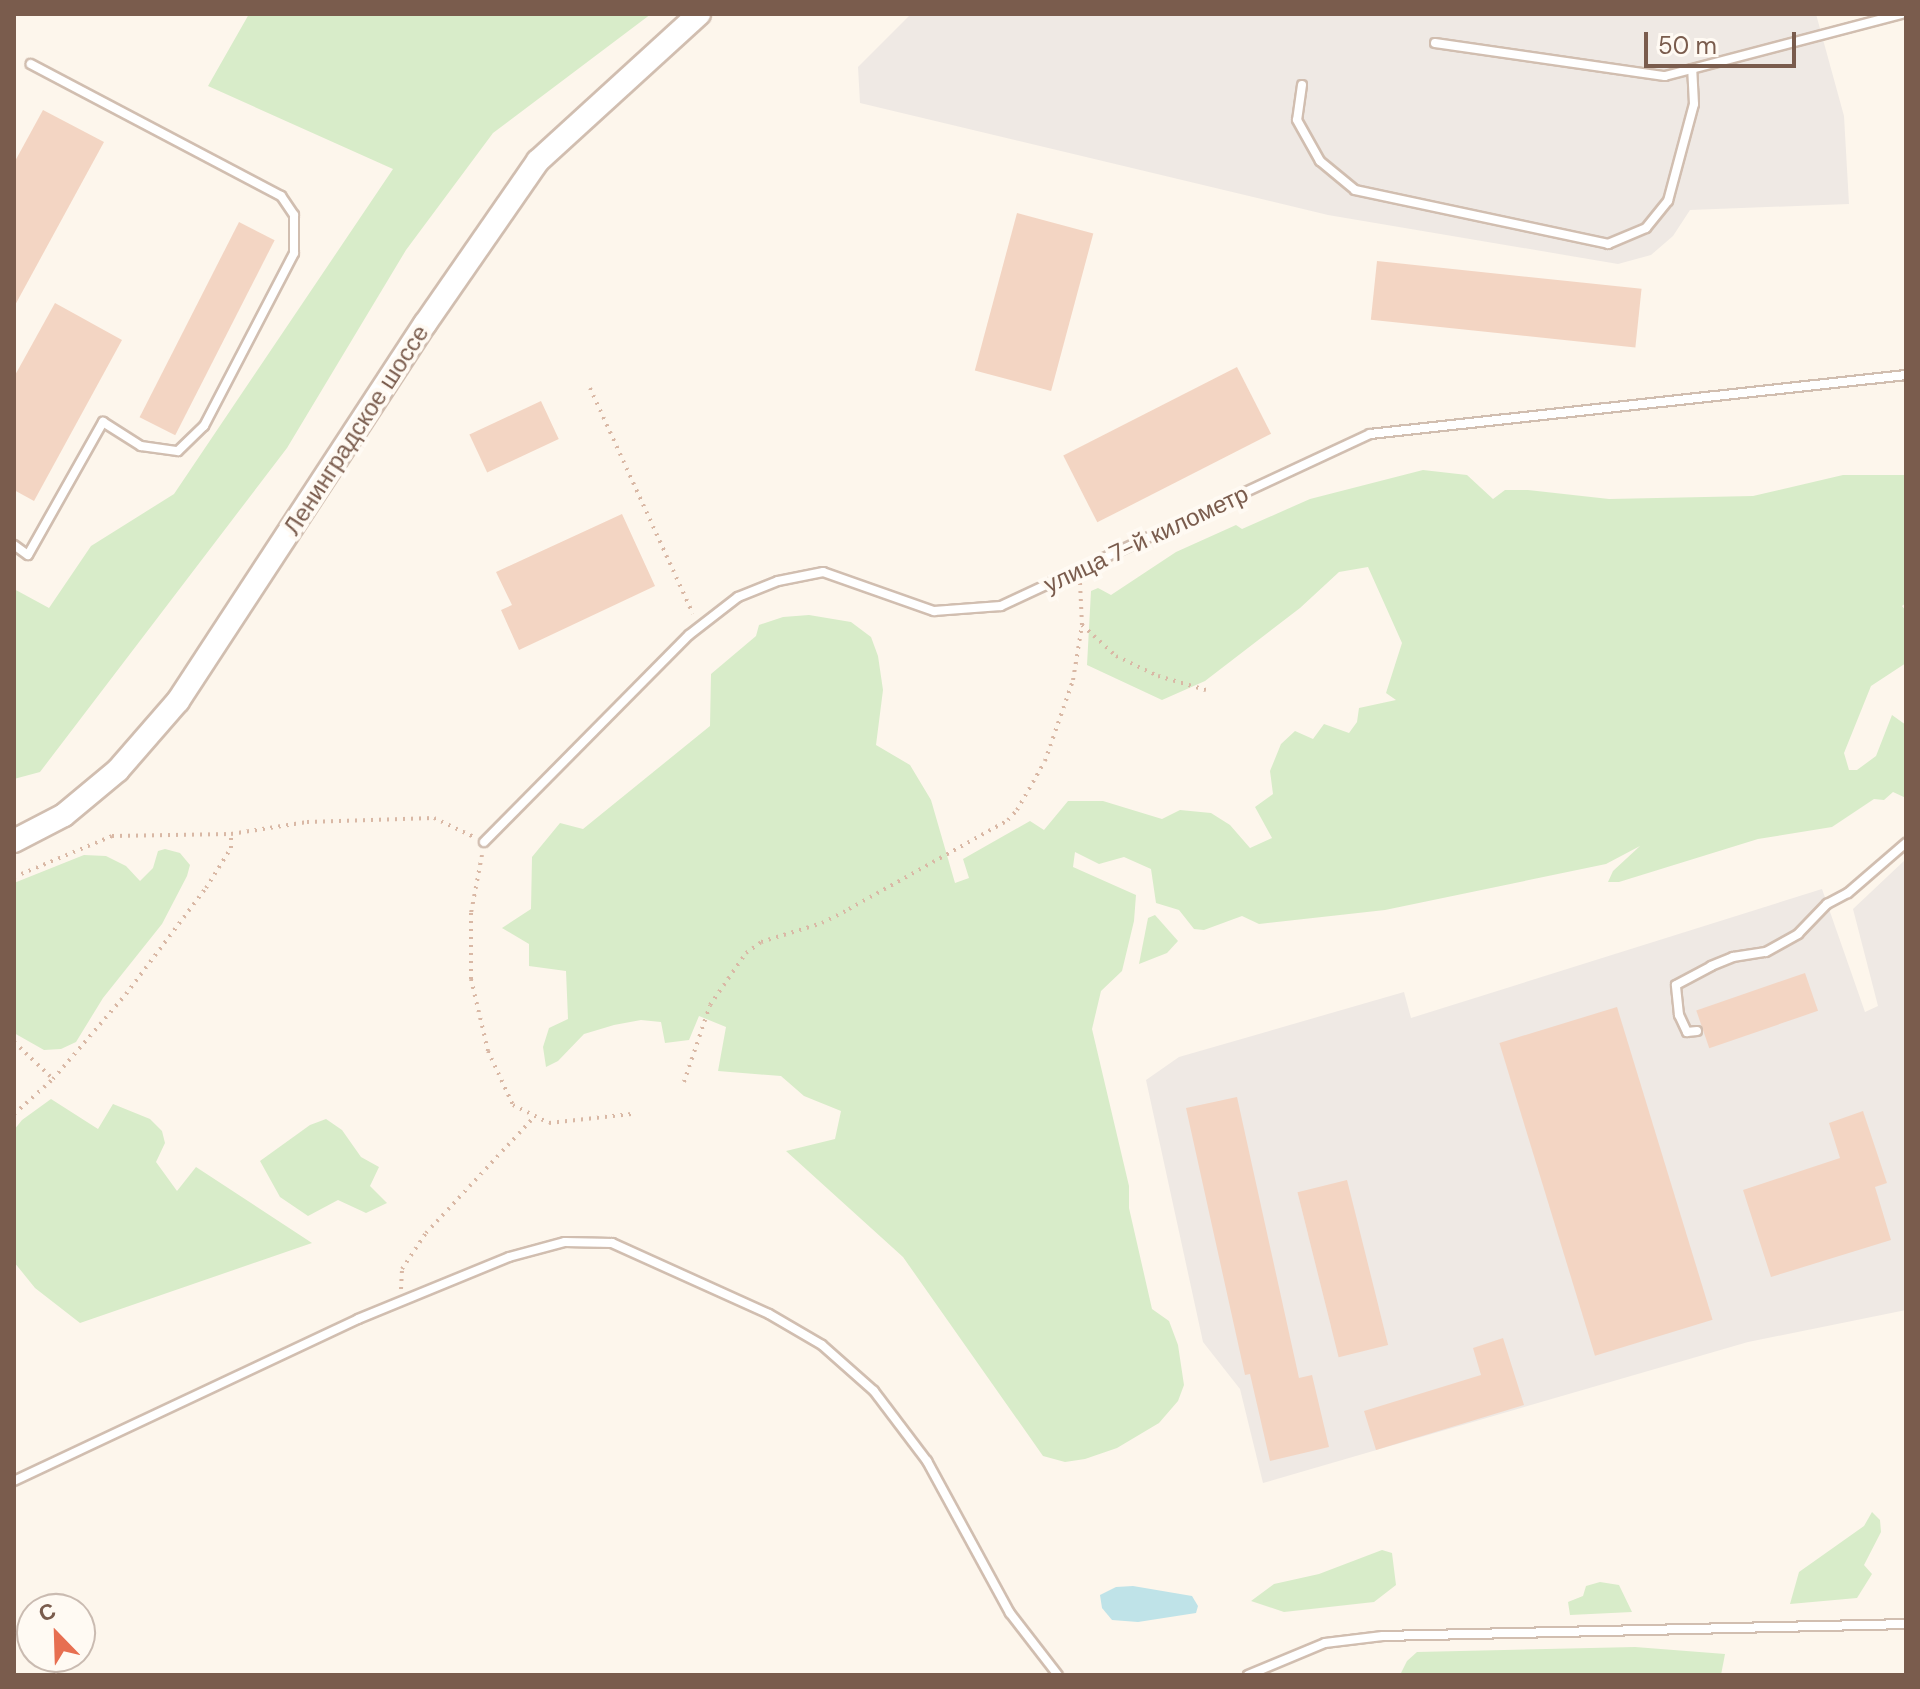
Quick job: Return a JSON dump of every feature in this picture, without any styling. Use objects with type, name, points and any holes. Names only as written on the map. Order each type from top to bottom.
[{"type":"main road","name":"Ленинградское шоссе","points":[[14,841],[64,815],[118,770],[178,701],[425,324],[538,161],[699,14]]},
{"type":"lane","points":[[1435,43],[1665,76],[1902,14]]},
{"type":"lane","points":[[14,545],[28,555],[103,422],[141,446],[178,451],[204,426],[294,253],[294,215],[281,196],[31,64]]},
{"type":"lane","points":[[1302,85],[1297,120],[1320,161],[1355,190],[1608,244],[1646,228],[1668,201],[1694,104],[1692,69]]},
{"type":"lane","name":"улица 7-й километр","points":[[484,842],[699,627],[738,597],[778,581],[823,572],[934,611],[1001,606],[1370,434],[1906,375]]},
{"type":"lane","points":[[1697,1031],[1687,1032],[1679,1015],[1676,985],[1733,957],[1766,952],[1798,934],[1827,904],[1848,893],[1906,843]]},
{"type":"lane","points":[[14,1481],[358,1319],[509,1257],[565,1242],[612,1243],[769,1314],[822,1345],[874,1391],[927,1461],[1010,1613],[1058,1675]]},
{"type":"lane","points":[[1248,1675],[1325,1643],[1383,1636],[1906,1624]]},
{"type":"path","points":[[590,388],[699,627]]},
{"type":"path","points":[[684,1082],[710,1005],[746,953],[761,942],[822,923],[1008,820],[1017,810],[1045,761],[1073,680],[1082,625],[1078,570]]},
{"type":"path","points":[[1082,625],[1116,656],[1158,676],[1206,690]]},
{"type":"path","points":[[14,877],[112,836],[231,834],[307,822],[434,818],[484,842],[471,913],[471,979],[497,1077],[513,1105],[549,1123],[632,1114]]},
{"type":"path","points":[[14,1114],[53,1079],[126,994],[206,888],[231,848],[231,834]]},
{"type":"path","points":[[14,1042],[53,1079]]},
{"type":"path","points":[[400,1303],[402,1269],[426,1233],[535,1116]]},
{"type":"shaded area","points":[[911,14],[1816,14],[1844,116],[1849,204],[1690,210],[1673,236],[1651,255],[1618,264],[1328,215],[860,103],[858,67]]},
{"type":"shaded area","points":[[1906,859],[1906,1310],[1748,1342],[1263,1483],[1240,1389],[1203,1342],[1146,1080],[1179,1057],[1404,992],[1411,1018],[1822,889],[1865,1012],[1878,1006],[1853,909]]},
{"type":"green space","points":[[249,14],[651,14],[493,133],[406,250],[287,448],[40,772],[14,779],[14,589],[49,608],[91,546],[174,494],[393,169],[208,86]]},
{"type":"green space","points":[[1423,470],[1467,475],[1493,499],[1505,490],[1609,499],[1753,496],[1843,475],[1906,475],[1906,603],[1902,606],[1906,611],[1906,663],[1871,686],[1844,753],[1849,770],[1857,770],[1876,756],[1892,715],[1906,725],[1906,798],[1893,792],[1884,800],[1874,799],[1832,827],[1758,839],[1619,882],[1608,882],[1613,871],[1640,846],[1606,864],[1385,910],[1259,924],[1242,916],[1204,930],[1194,929],[1179,910],[1156,903],[1151,869],[1124,857],[1099,864],[1075,852],[1073,867],[1136,895],[1134,921],[1122,971],[1101,991],[1092,1029],[1129,1186],[1129,1208],[1152,1309],[1169,1321],[1178,1345],[1184,1385],[1178,1401],[1159,1423],[1117,1448],[1085,1459],[1065,1462],[1043,1456],[903,1257],[786,1151],[835,1139],[841,1111],[804,1096],[781,1076],[718,1071],[726,1027],[699,1016],[689,1040],[665,1043],[661,1022],[641,1020],[614,1025],[584,1034],[558,1061],[546,1067],[543,1047],[549,1028],[568,1019],[566,971],[529,966],[529,944],[502,928],[531,909],[532,857],[560,823],[583,829],[710,726],[711,674],[756,636],[759,625],[783,617],[809,615],[851,622],[871,637],[878,656],[883,690],[876,745],[910,765],[931,800],[955,883],[969,878],[963,859],[1030,821],[1044,830],[1068,801],[1103,801],[1162,819],[1180,810],[1211,813],[1230,825],[1250,848],[1272,838],[1255,807],[1273,794],[1270,771],[1281,744],[1295,731],[1313,739],[1324,724],[1349,733],[1357,722],[1359,708],[1396,700],[1386,693],[1402,643],[1368,567],[1339,572],[1300,608],[1205,681],[1162,700],[1087,665],[1091,591],[1098,588],[1111,595],[1176,552],[1236,525],[1242,529],[1310,499]]},
{"type":"green space","points":[[165,849],[180,853],[190,865],[187,876],[162,924],[103,998],[76,1042],[61,1049],[44,1050],[14,1033],[14,883],[84,855],[106,856],[126,866],[140,881],[153,868],[158,851]]},
{"type":"green space","points":[[1155,915],[1178,941],[1167,953],[1139,964],[1148,918]]},
{"type":"green space","points":[[51,1099],[98,1129],[113,1104],[150,1119],[162,1131],[165,1143],[156,1162],[177,1191],[196,1167],[312,1243],[80,1323],[35,1288],[14,1262],[14,1130],[22,1120]]},
{"type":"green space","points":[[326,1119],[342,1130],[361,1157],[379,1167],[370,1186],[387,1203],[366,1213],[338,1200],[308,1216],[280,1197],[260,1161],[310,1125]]},
{"type":"green space","points":[[1872,1512],[1880,1520],[1881,1532],[1864,1565],[1872,1574],[1857,1598],[1790,1604],[1799,1572],[1864,1526]]},
{"type":"green space","points":[[1382,1550],[1392,1553],[1396,1585],[1374,1602],[1284,1612],[1251,1601],[1274,1584],[1319,1574]]},
{"type":"green space","points":[[1600,1582],[1619,1585],[1632,1612],[1570,1615],[1568,1602],[1583,1596],[1586,1586]]},
{"type":"green space","points":[[1635,1647],[1725,1654],[1721,1675],[1400,1675],[1407,1661],[1417,1652]]},
{"type":"water","points":[[1133,1586],[1192,1596],[1198,1606],[1196,1613],[1138,1622],[1112,1620],[1102,1608],[1100,1595],[1116,1587]]},
{"type":"building","points":[[43,110],[104,142],[14,307],[14,163]]},
{"type":"building","points":[[1017,213],[1093,233],[1051,391],[975,370]]},
{"type":"building","points":[[239,222],[275,240],[175,435],[140,417]]},
{"type":"building","points":[[1377,261],[1642,289],[1635,347],[1371,320]]},
{"type":"building","points":[[55,303],[122,340],[34,501],[14,490],[14,377]]},
{"type":"building","points":[[1237,367],[1271,434],[1097,522],[1063,456]]},
{"type":"building","points":[[541,401],[559,439],[487,472],[469,434]]},
{"type":"building","points":[[622,514],[655,586],[519,650],[501,610],[512,605],[496,572]]},
{"type":"building","points":[[1805,973],[1818,1011],[1709,1048],[1696,1010]]},
{"type":"building","points":[[1617,1007],[1713,1320],[1595,1356],[1499,1043]]},
{"type":"building","points":[[1237,1097],[1299,1378],[1312,1375],[1329,1447],[1270,1461],[1250,1374],[1245,1375],[1186,1108]]},
{"type":"building","points":[[1863,1111],[1887,1183],[1875,1187],[1891,1240],[1771,1277],[1743,1190],[1840,1158],[1829,1123]]},
{"type":"building","points":[[1347,1180],[1388,1345],[1339,1357],[1298,1192]]},
{"type":"building","points":[[1503,1338],[1524,1405],[1376,1450],[1364,1411],[1481,1375],[1473,1348]]}]
